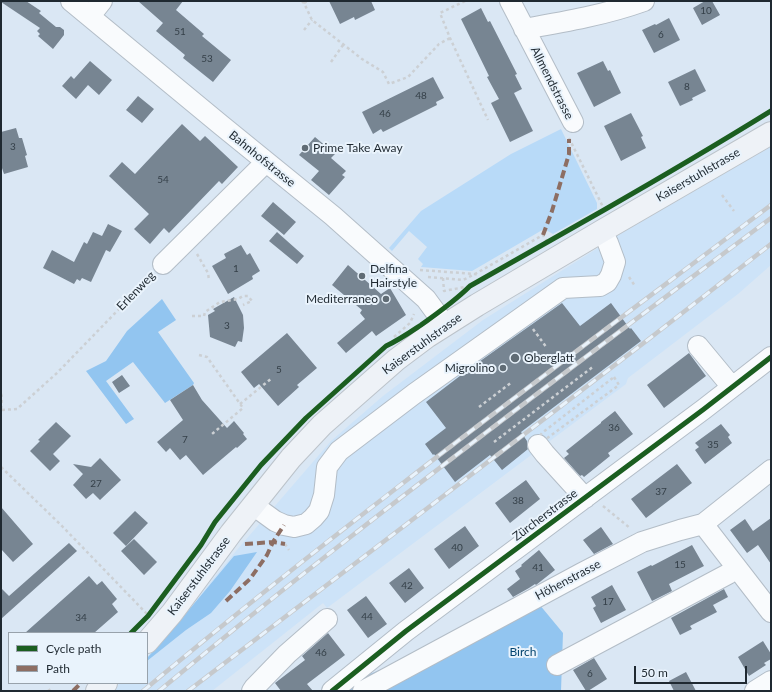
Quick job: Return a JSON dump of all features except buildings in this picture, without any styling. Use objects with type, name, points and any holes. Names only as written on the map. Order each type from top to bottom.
[{"type":"main road","name":"Kaiserstuhlstrasse","points":[[148,641],[172,613],[230,533],[291,458],[322,425],[396,360],[445,325],[603,220],[771,133]]},
{"type":"main road","points":[[97,691],[105,684]]},
{"type":"street","name":"Bahnhofstrasse","points":[[71,1],[96,8],[133,53],[333,216],[426,299],[445,325]]},
{"type":"street","name":"Allmendstrasse","points":[[510,1],[573,122]]},
{"type":"street","points":[[524,29],[592,16],[644,1]]},
{"type":"street","name":"Erlenweg","points":[[163,264],[266,162]]},
{"type":"street","points":[[253,505],[275,521],[284,525],[294,527],[306,524],[319,511],[324,495],[327,467],[339,451],[414,394],[563,288],[600,286],[607,282],[615,262],[608,243],[603,220]]},
{"type":"street","points":[[698,346],[732,388]]},
{"type":"street","name":"Zürcherstrasse","points":[[332,691],[406,631],[592,500],[771,357]]},
{"type":"street","points":[[540,439],[545,454],[592,500]]},
{"type":"street","name":"Höhenstrasse","points":[[363,691],[642,542],[703,524],[771,470]]},
{"type":"street","points":[[703,524],[771,612]]},
{"type":"street","points":[[557,665],[728,574],[736,568]]},
{"type":"street","points":[[252,691],[287,654],[327,619]]},
{"type":"street","points":[[755,691],[771,681]]},
{"type":"path","points":[[308,1],[303,2],[312,20],[362,60],[383,72],[389,84],[408,77],[439,44],[450,38]]},
{"type":"path","points":[[465,1],[440,14],[488,120]]},
{"type":"path","points":[[304,30],[312,20]]},
{"type":"path","points":[[332,62],[343,45]]},
{"type":"path","points":[[722,195],[734,211]]},
{"type":"path","points":[[447,278],[463,280],[477,275],[544,235],[547,242]]},
{"type":"path","points":[[188,239],[208,273],[210,280]]},
{"type":"path","points":[[393,270],[410,269],[477,275]]},
{"type":"path","points":[[443,278],[444,291],[470,286]]},
{"type":"path","points":[[632,282],[635,286]]},
{"type":"path","points":[[465,291],[470,286]]},
{"type":"path","points":[[192,316],[204,316],[205,312],[220,302],[248,296],[252,301],[243,305]]},
{"type":"path","points":[[392,342],[396,335],[410,323],[414,314]]},
{"type":"path","points":[[537,333],[548,348]]},
{"type":"path","points":[[392,342],[399,340]]},
{"type":"path","points":[[199,355],[207,357],[243,408],[212,434]]},
{"type":"path","points":[[494,442],[594,366]]},
{"type":"path","points":[[614,377],[619,385],[540,439],[579,403],[614,377]]},
{"type":"path","points":[[240,404],[272,378]]},
{"type":"path","points":[[479,407],[512,382]]},
{"type":"path","points":[[1,394],[1,410]]},
{"type":"path","points":[[1,467],[62,526],[148,616]]},
{"type":"path","points":[[592,500],[632,530]]},
{"type":"path","points":[[285,544],[289,550]]},
{"type":"shaded area","points":[[561,129],[597,203],[597,209],[553,234],[544,229],[472,271],[421,267],[423,264],[418,259],[427,247],[409,231],[392,251],[389,248],[421,211],[511,154]]},
{"type":"shaded area","points":[[771,145],[771,265],[738,294],[628,378],[626,384],[327,608],[323,603],[212,691],[112,691],[119,684],[148,684],[148,656],[162,642],[236,551],[331,441],[383,396],[483,320],[657,211]]},
{"type":"green space","points":[[162,299],[176,320],[158,332],[194,383],[165,403],[133,362],[106,381],[134,419],[126,424],[86,371],[106,361],[127,331]]},
{"type":"green space","points":[[257,552],[230,591],[211,613],[186,630],[148,660],[148,657],[234,556]]},
{"type":"green space","name":"Birch","points":[[539,604],[563,633],[561,691],[329,691]]},
{"type":"railway","points":[[143,691],[375,504],[771,205]]},
{"type":"railway","points":[[159,691],[328,554],[561,375],[771,218]]},
{"type":"railway","points":[[188,691],[771,244]]},
{"type":"marked path","points":[[543,235],[552,211],[569,154],[569,139]]},
{"type":"marked path","points":[[226,601],[250,579],[267,555],[284,525]]},
{"type":"marked path","points":[[245,544],[273,542],[285,544]]},
{"type":"marked path","points":[[73,691],[80,684]]},
{"type":"cycle path","points":[[132,632],[148,616],[201,545],[215,522],[261,465],[306,418],[386,346],[427,320],[452,302],[470,286],[646,186],[771,111]]},
{"type":"cycle path","points":[[332,691],[406,631],[704,409],[771,357]]},
{"type":"place","name":"Prime Take Away","points":[[305,148]]},
{"type":"place","name":"Delfina Hairstyle","points":[[362,276]]},
{"type":"place","name":"Mediterraneo","points":[[386,299]]},
{"type":"place","name":"Oberglatt","points":[[515,358]]},
{"type":"place","name":"Migrolino","points":[[503,368]]}]
